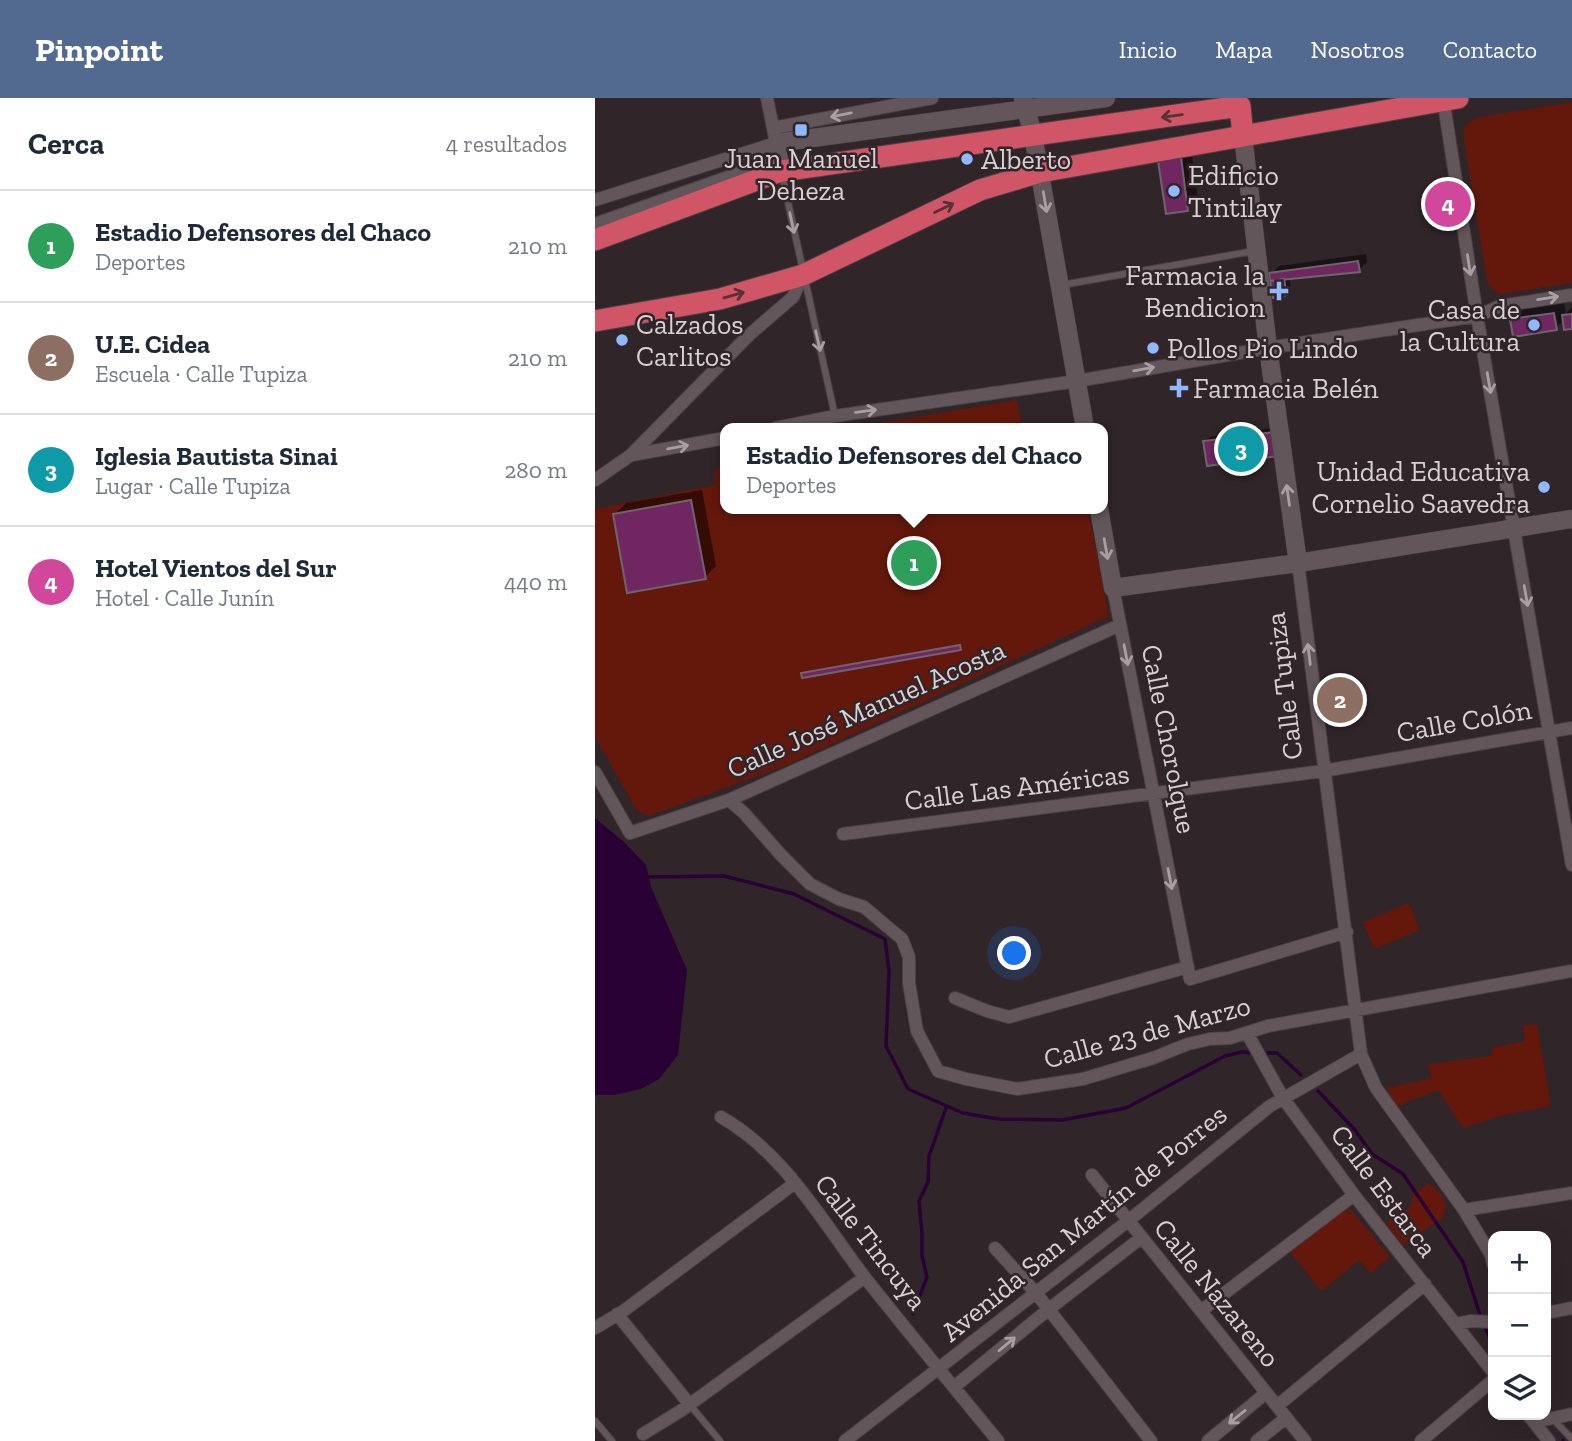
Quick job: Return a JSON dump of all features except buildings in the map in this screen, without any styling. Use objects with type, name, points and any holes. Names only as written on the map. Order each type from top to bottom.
[{"type":"highway","points":[[595,321],[720,299],[803,275],[980,190],[1040,172],[1448,99]]},
{"type":"highway","name":"Calle Tupiza","points":[[1033,135],[1240,106],[1243,136]]},
{"type":"highway","points":[[595,240],[777,150],[1033,135]]},
{"type":"street","points":[[768,98],[777,150]]},
{"type":"street","points":[[595,200],[777,150],[932,98]]},
{"type":"street","points":[[595,224],[777,150],[1024,104],[1106,98]]},
{"type":"street","points":[[1448,99],[1477,316],[1572,865]]},
{"type":"street","points":[[1024,104],[1040,172],[1084,423]]},
{"type":"street","name":"Calle Tupiza","points":[[1243,136],[1268,348],[1361,1054],[1376,1088],[1464,1210],[1488,1250]]},
{"type":"street","points":[[595,480],[632,455],[749,335],[793,297],[803,275]]},
{"type":"street","points":[[800,423],[1477,316],[1500,306],[1572,295]]},
{"type":"street","points":[[632,455],[720,440]]},
{"type":"street","name":"Calle Chorolque","points":[[1100,514],[1189,973]]},
{"type":"street","points":[[1113,589],[1298,563],[1572,519]]},
{"type":"street","name":"Calle José Manuel Acosta","points":[[595,772],[629,833],[729,800],[1120,625]]},
{"type":"street","name":"Calle Colón","points":[[1323,771],[1572,727]]},
{"type":"street","name":"Calle Las Américas","points":[[843,834],[1323,771]]},
{"type":"street","name":"Calle 23 de Marzo","points":[[729,800],[810,884],[839,899],[864,907],[902,939],[909,957],[909,984],[917,1031],[938,1071],[966,1079],[1017,1088],[1083,1079],[1153,1058],[1188,1044],[1247,1033],[1268,1026],[1572,971]]},
{"type":"street","points":[[955,998],[987,1012],[1009,1017],[1347,932]]},
{"type":"street","name":"Calle Estarca","points":[[1247,1033],[1283,1098],[1354,1195],[1488,1366]]},
{"type":"street","name":"Avenida San Martín de Porres","points":[[845,1441],[1128,1221],[1270,1106],[1361,1054]]},
{"type":"street","name":"Calle Tincuya","points":[[721,1117],[743,1129],[795,1183],[865,1277],[998,1441]]},
{"type":"street","name":"Calle Nazareno","points":[[1092,1175],[1305,1441]]},
{"type":"street","points":[[595,1328],[795,1183]]},
{"type":"street","points":[[1464,1210],[1572,1194]]},
{"type":"street","points":[[1201,1311],[1354,1195]]},
{"type":"street","name":"Avenida San Martín de Porres","points":[[954,1387],[1141,1238]]},
{"type":"street","points":[[995,1248],[1049,1309],[1151,1441]]},
{"type":"street","points":[[643,1434],[690,1405],[865,1277]]},
{"type":"street","points":[[1277,1406],[1425,1284]]},
{"type":"street","points":[[1551,1312],[1572,1308]]},
{"type":"street","points":[[617,1314],[690,1405]]},
{"type":"street","points":[[1456,1324],[1488,1322]]},
{"type":"street","points":[[1421,1441],[1488,1384]]},
{"type":"street","points":[[1208,1441],[1266,1393]]},
{"type":"street","points":[[1552,1418],[1572,1414]]},
{"type":"street","points":[[1257,1441],[1286,1418]]},
{"type":"street","points":[[1533,1420],[1549,1441]]},
{"type":"lane","points":[[777,150],[835,416]]},
{"type":"lane","points":[[1058,285],[1256,250]]},
{"type":"lane","points":[[690,1405],[720,1441]]},
{"type":"lane","points":[[1552,1418],[1572,1440]]},
{"type":"lane","points":[[595,1421],[612,1441]]},
{"type":"shaded area","points":[[1572,102],[1572,283],[1500,294],[1491,288],[1487,281],[1463,133],[1465,126],[1475,118]]},
{"type":"shaded area","points":[[1017,400],[1021,423],[881,423]]},
{"type":"shaded area","points":[[720,466],[720,514],[1089,514],[1109,616],[784,766],[649,816],[637,811],[595,737],[595,509],[715,485],[714,473]]},
{"type":"shaded area","points":[[595,818],[646,865],[651,887],[687,970],[678,1055],[659,1079],[641,1089],[614,1095],[595,1095]]},
{"type":"shaded area","points":[[1409,903],[1420,930],[1374,949],[1363,922]]},
{"type":"shaded area","points":[[1537,1024],[1551,1106],[1499,1116],[1463,1128],[1438,1090],[1397,1106],[1386,1088],[1432,1078],[1427,1064],[1492,1056],[1492,1048],[1525,1041],[1523,1025]]},
{"type":"shaded area","points":[[1429,1183],[1441,1194],[1446,1206],[1443,1217],[1403,1245],[1386,1223],[1411,1206],[1413,1194]]},
{"type":"shaded area","points":[[1342,1209],[1351,1210],[1390,1257],[1370,1273],[1359,1260],[1322,1291],[1290,1252]]},
{"type":"waterway","points":[[646,877],[724,876],[794,894],[885,939],[889,971],[886,1046],[908,1089],[963,1113],[998,1119],[1062,1120],[1126,1108],[1225,1056],[1252,1053]]},
{"type":"waterway","points":[[1268,1053],[1277,1053],[1301,1075]]},
{"type":"waterway","points":[[1318,1091],[1355,1130],[1372,1154],[1403,1174],[1463,1262],[1481,1318]]},
{"type":"waterway","points":[[913,1314],[927,1277],[922,1256],[919,1201],[928,1182],[929,1156],[946,1108]]},
{"type":"waterway","points":[[1484,1325],[1488,1334]]},
{"type":"place","name":"Juan Manuel Deheza","points":[[801,130]]},
{"type":"place","name":"Alberto","points":[[967,159]]},
{"type":"place","name":"Edificio Tintilay","points":[[1174,191]]},
{"type":"place","name":"Hotel Vientos del Sur","points":[[1448,204]]},
{"type":"place","name":"Farmacia la Bendicion","points":[[1279,291]]},
{"type":"place","name":"Casa de la Cultura","points":[[1534,325]]},
{"type":"place","name":"Calzados Carlitos","points":[[622,340]]},
{"type":"place","name":"Pollos Pio Lindo","points":[[1153,348]]},
{"type":"place","name":"Farmacia Belén","points":[[1179,388]]},
{"type":"place","name":"Iglesia Bautista Sinai","points":[[1241,449]]},
{"type":"place","name":"Unidad Educativa Cornelio Saavedra","points":[[1544,487]]},
{"type":"place","name":"Estadio Defensores del Chaco","points":[[914,563]]},
{"type":"place","name":"U.E. Cidea","points":[[1340,700]]}]
